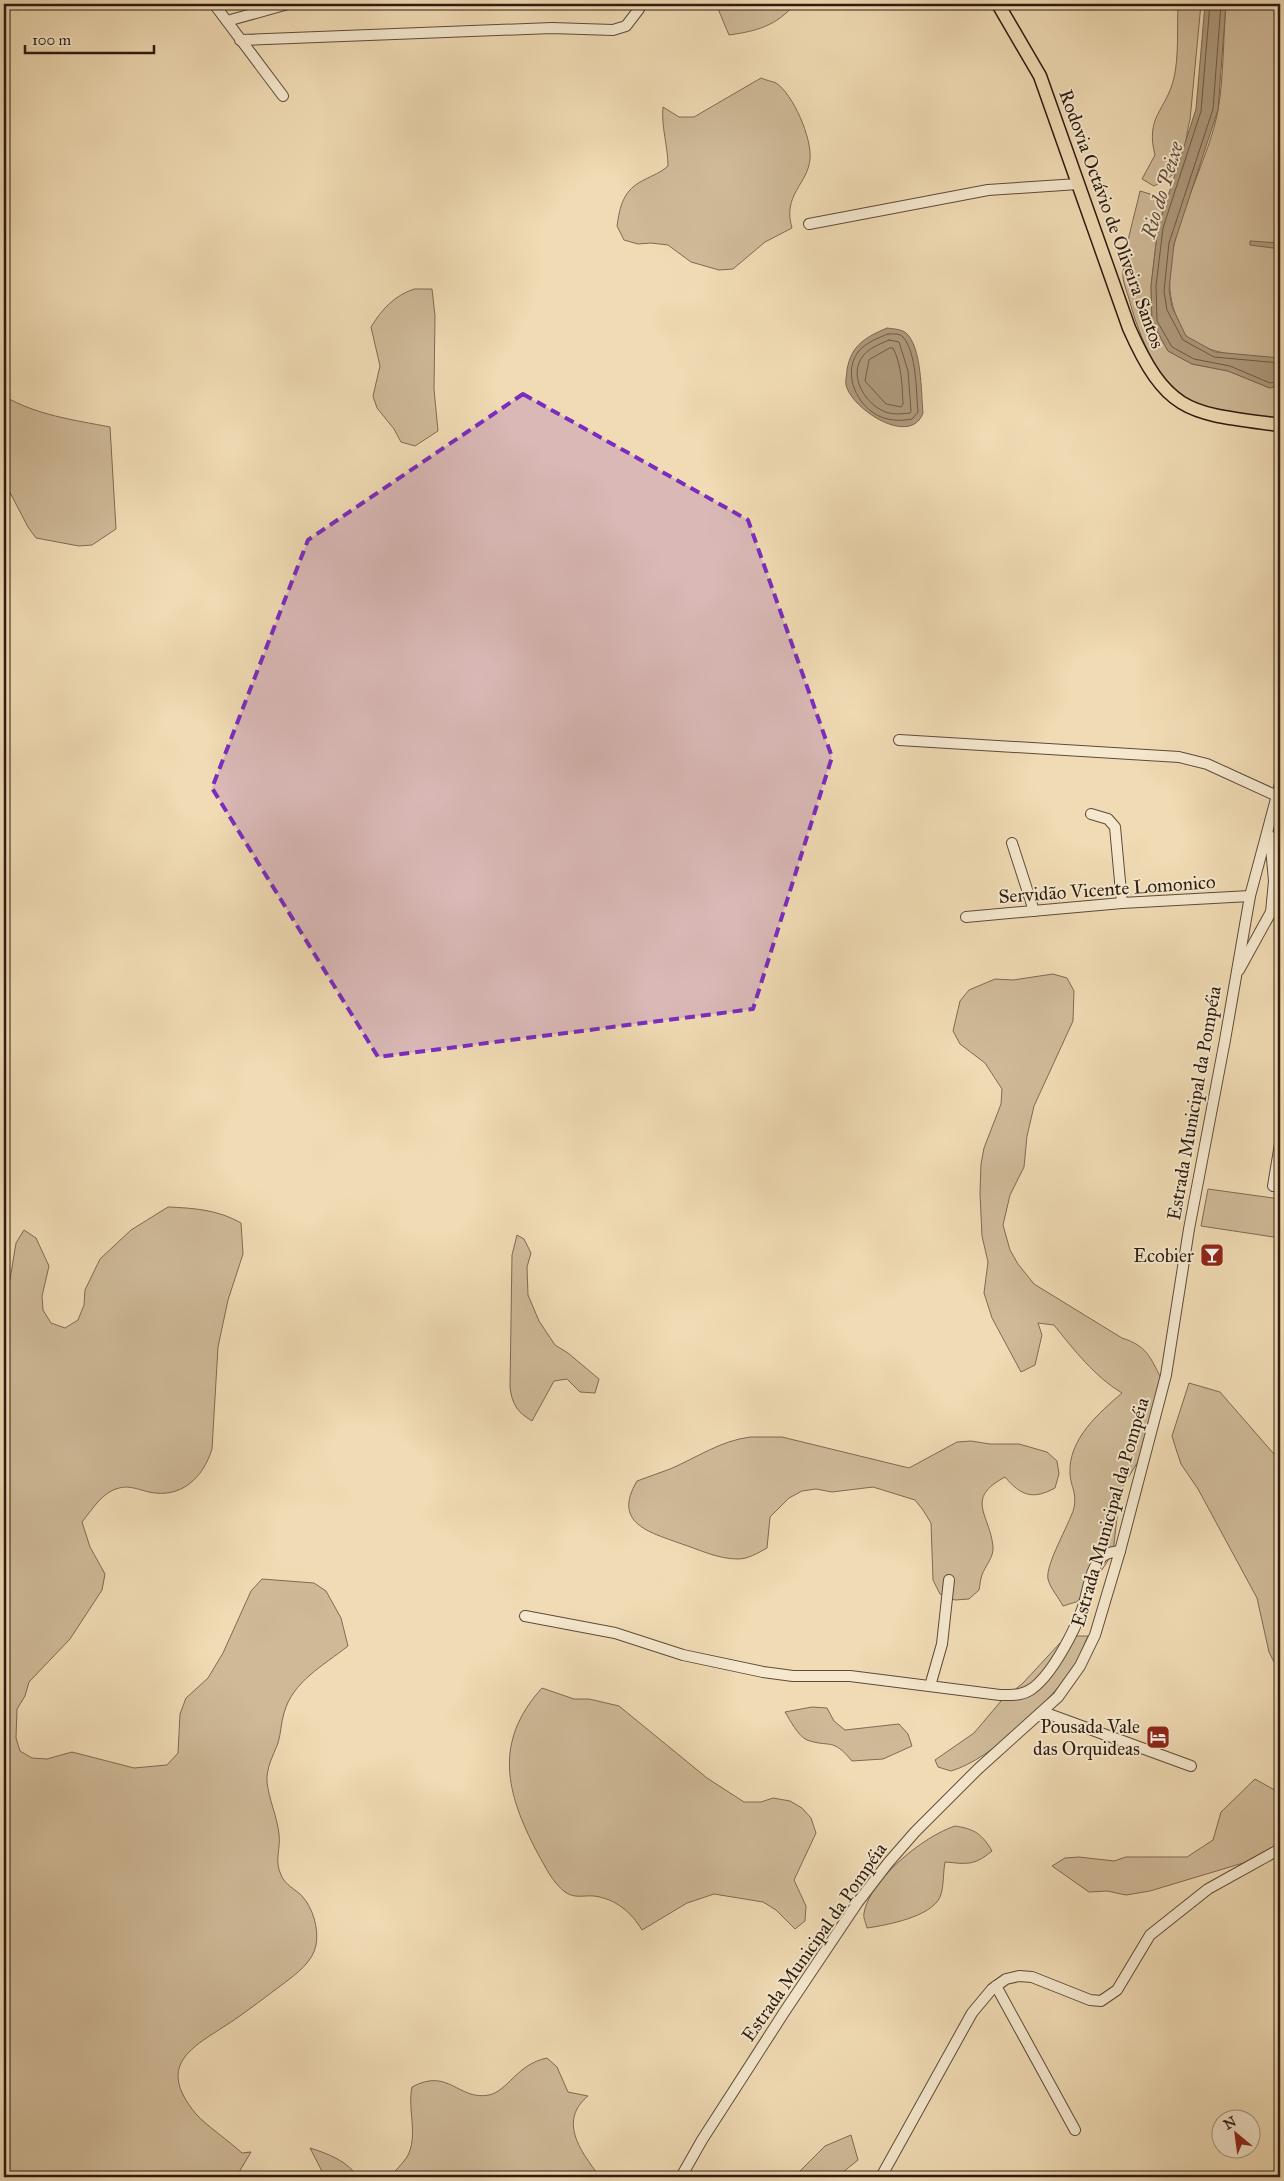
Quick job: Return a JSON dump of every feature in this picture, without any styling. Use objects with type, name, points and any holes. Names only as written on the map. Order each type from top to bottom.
[{"type":"main road","name":"Rodovia Octávio de Oliveira Santos","points":[[998,4],[1040,76],[1129,328],[1144,362],[1155,380],[1182,405],[1226,417],[1280,425]]},
{"type":"street","points":[[214,4],[283,96]]},
{"type":"street","points":[[227,21],[288,4]]},
{"type":"street","points":[[240,40],[552,28],[613,30],[626,26],[640,9],[640,4]]},
{"type":"street","points":[[809,224],[988,190],[1078,184]]},
{"type":"street","points":[[898,740],[1179,757],[1207,764],[1277,796]]},
{"type":"street","name":"Estrada Municipal da Pompéia","points":[[681,2177],[702,2140],[785,2010],[858,1902],[915,1832],[978,1769],[1058,1697],[1080,1666],[1095,1635],[1120,1551],[1166,1375],[1189,1229],[1250,896],[1270,829],[1280,784]]},
{"type":"street","points":[[1091,814],[1108,818],[1115,827],[1122,903]]},
{"type":"street","points":[[1235,978],[1276,913],[1277,893],[1270,829]]},
{"type":"street","points":[[1012,843],[1034,911]]},
{"type":"street","name":"Servidão Vicente Lomonico","points":[[966,917],[1122,903],[1250,896]]},
{"type":"street","points":[[1273,1186],[1280,1148]]},
{"type":"street","points":[[524,1616],[615,1632],[683,1655],[763,1672],[793,1676],[850,1676],[1000,1695],[1019,1695],[1033,1688],[1051,1667],[1068,1640],[1083,1608],[1092,1575],[1101,1558],[1106,1554],[1120,1551]]},
{"type":"street","points":[[930,1686],[942,1644],[949,1580]]},
{"type":"street","points":[[1043,1712],[1191,1766]]},
{"type":"street","points":[[881,2177],[972,2013],[996,1986],[1006,1980],[1019,1976],[1032,1977],[1090,2000],[1101,2001],[1117,1990],[1150,1935],[1208,1889],[1280,1849]]},
{"type":"street","points":[[996,1986],[1075,2130]]},
{"type":"highlighted area","points":[[523,394],[748,520],[832,757],[753,1009],[378,1057],[212,788],[308,540]]},
{"type":"shaded area","points":[[716,4],[795,4],[781,18],[765,26],[748,32],[729,35]]},
{"type":"shaded area","points":[[1178,4],[1201,4],[1190,120],[1182,165],[1168,178],[1154,186],[1142,179],[1155,155],[1153,131],[1155,122],[1170,89],[1176,69]]},
{"type":"shaded area","points":[[1226,4],[1280,4],[1280,125],[1278,131],[1280,131],[1280,362],[1219,352],[1197,344],[1187,337],[1183,331],[1171,295],[1170,269],[1175,242],[1212,135],[1218,110]]},
{"type":"shaded area","points":[[761,78],[776,83],[789,97],[800,117],[808,140],[810,159],[808,168],[796,190],[790,207],[792,228],[765,242],[733,269],[719,270],[691,262],[668,245],[638,244],[624,240],[617,226],[624,199],[637,184],[668,166],[663,107],[679,117],[694,117]]},
{"type":"shaded area","points":[[1140,191],[1167,199],[1158,227],[1151,286],[1152,322],[1168,351],[1192,364],[1228,371],[1270,388],[1280,385],[1280,420],[1227,414],[1207,409],[1184,396],[1161,373],[1139,330],[1123,276],[1128,242]]},
{"type":"shaded area","points":[[414,289],[432,289],[435,316],[434,389],[438,431],[415,446],[401,442],[394,429],[377,408],[373,396],[380,366],[371,327],[389,304],[400,295]]},
{"type":"shaded area","points":[[4,396],[16,403],[42,412],[110,427],[116,529],[92,545],[79,546],[36,538],[28,527],[4,481]]},
{"type":"shaded area","points":[[1053,974],[1067,978],[1074,991],[1073,1021],[1034,1106],[1027,1136],[1024,1167],[1010,1195],[1003,1225],[1010,1250],[1018,1264],[1034,1284],[1122,1338],[1137,1345],[1147,1353],[1161,1378],[1139,1460],[1123,1486],[1119,1500],[1113,1553],[1086,1594],[1076,1602],[1063,1606],[1049,1582],[1048,1573],[1074,1508],[1074,1494],[1070,1474],[1074,1449],[1095,1418],[1122,1393],[1094,1371],[1054,1325],[1038,1323],[1042,1335],[1035,1365],[1021,1372],[992,1318],[984,1293],[988,1262],[982,1236],[981,1164],[984,1148],[1001,1104],[1002,1089],[985,1063],[960,1044],[953,1031],[960,1001],[969,990],[995,979],[1013,980]]},
{"type":"shaded area","points":[[1208,1189],[1280,1199],[1280,1238],[1201,1226]]},
{"type":"shaded area","points":[[168,1207],[215,1212],[241,1223],[243,1254],[228,1300],[218,1347],[212,1449],[203,1469],[197,1477],[181,1489],[161,1493],[131,1487],[113,1490],[102,1497],[82,1522],[90,1547],[105,1574],[102,1590],[70,1639],[29,1682],[25,1696],[17,1709],[16,1738],[20,1751],[32,1758],[47,1759],[72,1752],[134,1768],[167,1765],[178,1753],[180,1714],[186,1698],[208,1678],[223,1653],[251,1591],[262,1579],[314,1583],[326,1591],[341,1618],[348,1646],[310,1675],[294,1692],[284,1713],[278,1743],[270,1762],[267,1777],[279,1834],[279,1870],[285,1882],[302,1896],[309,1906],[316,1926],[316,1945],[308,1962],[298,1972],[194,2047],[185,2057],[179,2068],[178,2081],[184,2096],[196,2114],[242,2153],[251,2152],[236,2177],[4,2177],[4,1316],[16,1243],[24,1230],[36,1238],[49,1266],[42,1296],[43,1310],[51,1323],[65,1328],[78,1320],[84,1305],[85,1290],[100,1259],[131,1230]]},
{"type":"shaded area","points":[[517,1235],[524,1239],[531,1253],[527,1267],[528,1295],[539,1321],[555,1345],[568,1353],[599,1379],[595,1393],[580,1392],[567,1379],[554,1381],[532,1421],[516,1407],[510,1387],[512,1255]]},
{"type":"shaded area","points":[[1189,1383],[1220,1392],[1280,1461],[1280,1663],[1276,1666],[1269,1652],[1257,1598],[1198,1489],[1181,1464],[1172,1436]]},
{"type":"shaded area","points":[[750,1437],[782,1437],[909,1468],[957,1442],[1019,1444],[1047,1452],[1057,1461],[1059,1474],[1055,1488],[1040,1494],[1034,1495],[1022,1492],[1005,1477],[985,1493],[982,1500],[982,1508],[991,1535],[993,1551],[982,1575],[979,1590],[969,1599],[955,1600],[940,1594],[933,1580],[931,1523],[915,1500],[873,1487],[832,1492],[816,1489],[802,1491],[789,1498],[770,1517],[767,1548],[742,1559],[715,1556],[656,1535],[637,1524],[631,1516],[629,1507],[630,1495],[637,1481],[670,1469],[729,1442]]},
{"type":"shaded area","points":[[1073,1636],[1088,1636],[1075,1664],[1037,1711],[985,1754],[951,1771],[938,1767],[935,1760],[974,1733],[1001,1701],[1023,1683],[1060,1643]]},
{"type":"shaded area","points":[[542,1688],[574,1699],[589,1699],[619,1706],[707,1778],[744,1802],[761,1802],[773,1798],[790,1801],[802,1808],[811,1818],[816,1833],[794,1880],[806,1906],[805,1921],[795,1929],[776,1910],[763,1902],[714,1894],[687,1903],[642,1930],[628,1912],[616,1903],[594,1896],[572,1895],[560,1888],[546,1868],[526,1830],[512,1788],[509,1768],[516,1728],[526,1708]]},
{"type":"shaded area","points":[[812,1707],[827,1708],[834,1721],[845,1730],[899,1724],[908,1734],[912,1746],[883,1759],[852,1761],[840,1749],[831,1744],[815,1742],[804,1738],[794,1728],[785,1712]]},
{"type":"shaded area","points":[[1255,1779],[1280,1793],[1280,1850],[1273,1854],[1150,1891],[1126,1895],[1107,1891],[1089,1892],[1052,1866],[1065,1858],[1079,1857],[1114,1861],[1126,1857],[1187,1857],[1213,1840],[1221,1812]]},
{"type":"shaded area","points":[[955,1826],[977,1833],[985,1840],[992,1851],[975,1862],[945,1862],[940,1897],[928,1910],[908,1919],[867,1928],[864,1915],[868,1900],[876,1886],[887,1873],[914,1849],[942,1831]]},
{"type":"shaded area","points":[[547,2058],[557,2067],[568,2092],[588,2096],[579,2105],[575,2115],[573,2125],[575,2134],[584,2154],[597,2173],[612,2177],[390,2177],[407,2157],[410,2149],[413,2131],[412,2087],[425,2082],[435,2081],[444,2082],[478,2096],[489,2095],[496,2093],[520,2071],[537,2061]]},
{"type":"shaded area","points":[[851,2135],[858,2160],[837,2177],[794,2177],[825,2146]]},
{"type":"shaded area","points":[[310,2148],[337,2159],[354,2171],[358,2177],[325,2177]]},
{"type":"water","points":[[1205,4],[1226,4],[1218,110],[1174,244],[1169,290],[1172,307],[1186,336],[1215,352],[1280,358],[1280,385],[1270,388],[1228,371],[1192,364],[1168,351],[1152,322],[1151,286],[1158,227],[1196,109]]},
{"type":"water","points":[[1250,241],[1280,243],[1280,249],[1250,245]]},
{"type":"water","points":[[887,328],[906,333],[911,340],[918,359],[923,413],[916,423],[907,426],[895,426],[870,414],[859,405],[846,385],[849,361],[856,348],[872,335]]},
{"type":"place","name":"Ecobier","points":[[1212,1255]]},
{"type":"place","name":"Pousada Vale das Orquideas","points":[[1158,1737]]},
{"type":"water label","name":"Rio do Peixe","points":[[1162,190]]}]
